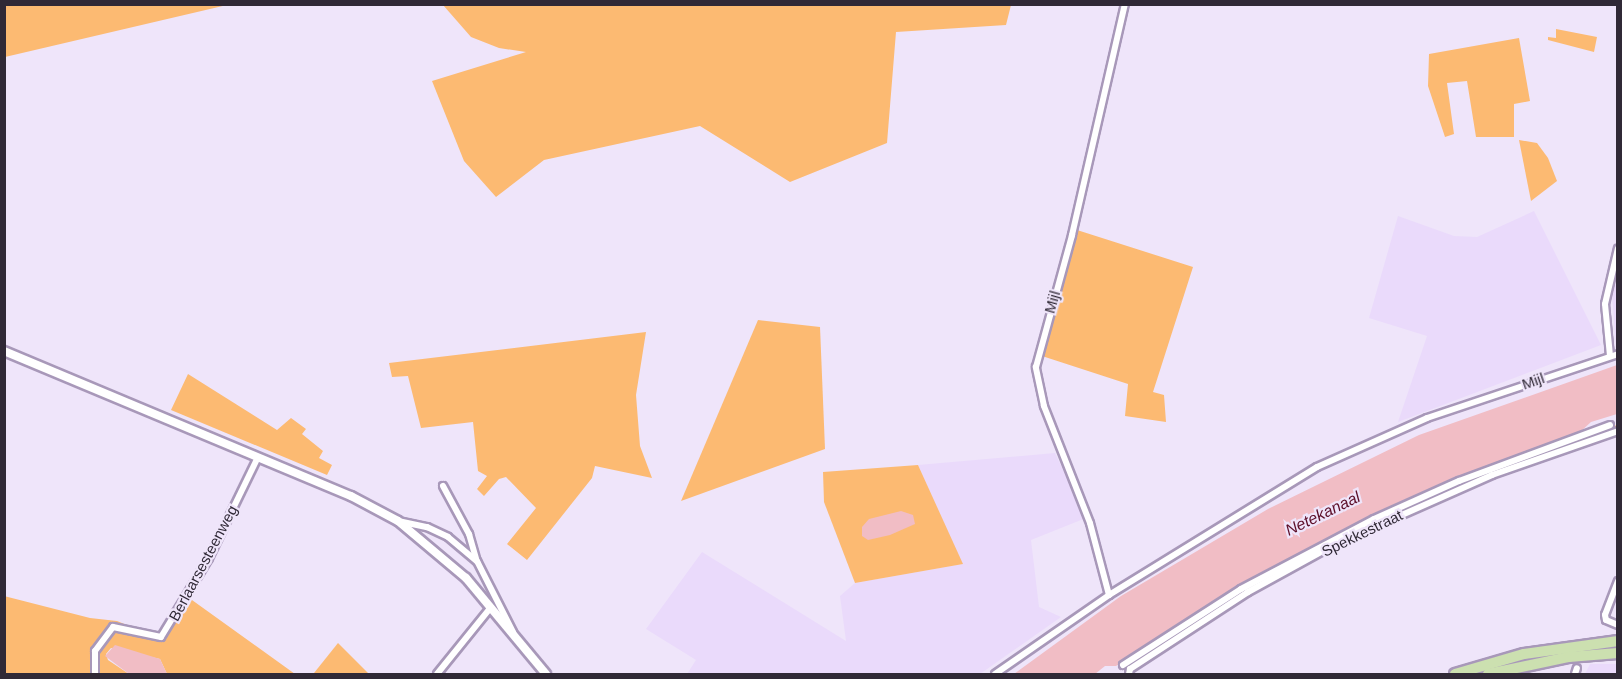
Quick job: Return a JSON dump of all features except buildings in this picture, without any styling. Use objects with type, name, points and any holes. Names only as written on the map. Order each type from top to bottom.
[{"type":"main road","points":[[1455,675],[1524,654],[1617,641]]},
{"type":"main road","points":[[1488,675],[1569,657],[1617,653]]},
{"type":"street","name":"Mijl","points":[[1109,594],[1090,522],[1048,417],[1036,367],[1081,196],[1125,4]]},
{"type":"street","points":[[1610,356],[1605,304],[1617,248]]},
{"type":"street","points":[[4,351],[351,496],[398,521],[453,565],[491,607],[546,675]]},
{"type":"street","name":"Mijl","points":[[995,675],[1109,594],[1317,467],[1427,418],[1617,354]]},
{"type":"street","points":[[1123,665],[1242,589],[1374,519],[1459,481],[1610,425]]},
{"type":"street","name":"Spekkestraat","points":[[1129,675],[1130,669],[1248,592],[1334,545],[1483,478],[1617,431]]},
{"type":"street","name":"Berlaarsesteenweg","points":[[95,675],[95,651],[113,627],[161,637],[209,558],[258,457]]},
{"type":"street","points":[[443,486],[469,534],[477,561],[516,637]]},
{"type":"street","points":[[398,521],[427,527],[448,537],[477,561]]},
{"type":"street","points":[[1617,581],[1605,615],[1611,624],[1617,625]]},
{"type":"street","points":[[437,675],[491,607]]},
{"type":"shaded area","points":[[5,4],[227,4],[227,5],[5,57]]},
{"type":"shaded area","points":[[443,5],[1011,5],[1006,25],[896,32],[887,143],[790,182],[700,126],[544,160],[496,197],[464,161],[432,81],[526,52],[499,48],[471,37]]},
{"type":"shaded area","points":[[1556,29],[1597,37],[1594,52],[1548,40],[1548,37],[1556,38]]},
{"type":"shaded area","points":[[1519,38],[1530,101],[1514,104],[1514,137],[1476,137],[1467,81],[1447,83],[1454,134],[1445,137],[1428,86],[1429,54]]},
{"type":"shaded area","points":[[1519,140],[1537,143],[1548,158],[1557,181],[1531,201]]},
{"type":"shaded area","points":[[1534,211],[1601,345],[1398,422],[1427,336],[1369,318],[1398,216],[1454,236],[1477,237]]},
{"type":"shaded area","points":[[1077,230],[1193,267],[1153,392],[1164,395],[1166,422],[1125,416],[1128,384],[1042,356]]},
{"type":"shaded area","points":[[1617,280],[1618,343],[1616,344],[1612,295]]},
{"type":"shaded area","points":[[758,320],[820,327],[825,449],[681,501]]},
{"type":"shaded area","points":[[646,332],[636,395],[640,446],[652,478],[595,466],[592,478],[527,560],[507,544],[536,508],[506,477],[499,479],[484,496],[477,489],[487,476],[478,471],[473,422],[421,428],[408,376],[392,377],[389,363]]},
{"type":"shaded area","points":[[188,374],[277,430],[291,418],[306,429],[302,434],[323,451],[319,458],[332,465],[327,475],[171,410]]},
{"type":"shaded area","points":[[1617,425],[1617,429],[1462,485],[1374,524],[1244,592],[1128,668],[1128,664],[1243,590],[1373,521],[1460,483]]},
{"type":"shaded area","points":[[1055,453],[1086,518],[1031,540],[1039,607],[1061,617],[980,674],[687,674],[696,660],[646,629],[702,552],[846,641],[840,596],[855,583],[962,564],[918,465]]},
{"type":"shaded area","points":[[918,465],[963,564],[855,583],[824,502],[823,472]]},
{"type":"shaded area","points":[[185,595],[295,674],[167,674],[160,659],[111,648],[106,654],[108,660],[129,674],[5,674],[4,596],[90,618],[117,621],[154,636],[160,635]]},
{"type":"shaded area","points":[[338,643],[369,674],[314,673]]},
{"type":"shaded area","points":[[1590,664],[1617,664],[1617,674],[1585,674]]},
{"type":"water","name":"Netekanaal","points":[[1617,365],[1617,414],[1591,422],[1579,433],[1475,471],[1331,536],[1210,604],[1116,666],[1105,666],[1095,674],[1014,674],[1121,596],[1268,509],[1419,435]]},
{"type":"water","points":[[901,511],[913,515],[915,524],[890,535],[868,540],[862,536],[862,527],[869,519]]},
{"type":"water","points":[[115,645],[160,659],[167,674],[129,674],[105,656]]}]
